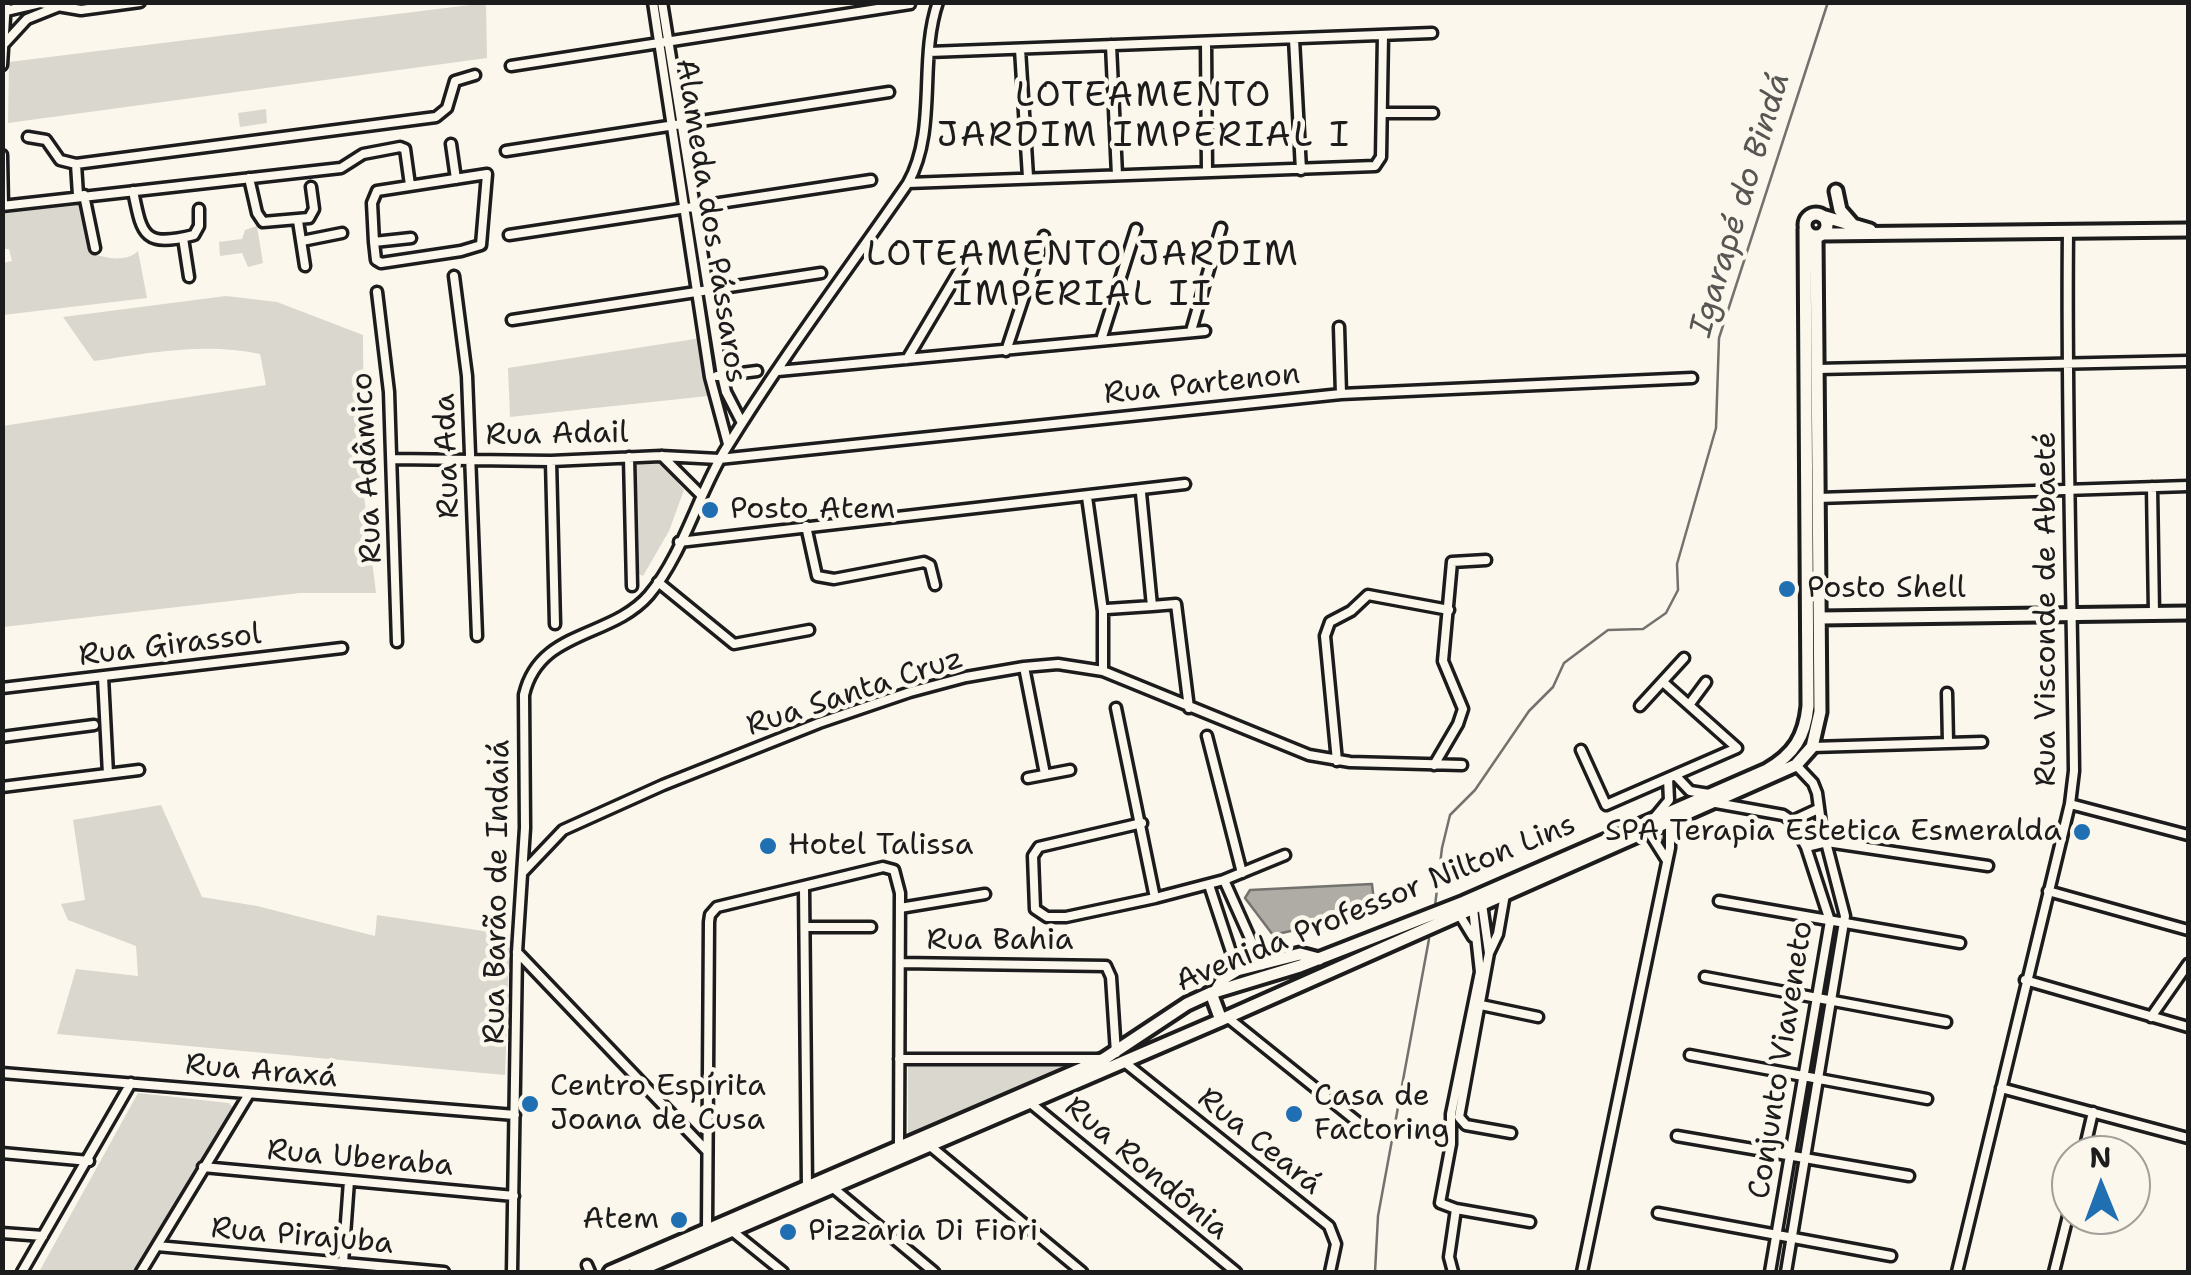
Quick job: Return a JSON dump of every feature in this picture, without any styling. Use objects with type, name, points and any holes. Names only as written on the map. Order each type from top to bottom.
[{"type":"main road","points":[[1836,192],[1840,210],[1853,224]]},
{"type":"main road","points":[[1815,233],[1828,226],[1822,216]]},
{"type":"main road","points":[[1812,748],[1820,712],[1820,618],[1815,233],[1808,217],[1822,216],[1878,232]]},
{"type":"main road","points":[[1815,233],[2188,230]]},
{"type":"main road","name":"Avenida Professor Nilton Lins","points":[[1441,916],[1459,914],[1670,823],[1789,756],[1803,734],[1807,720],[1815,233]]},
{"type":"main road","points":[[1820,618],[2188,612]]},
{"type":"main road","name":"Avenida Professor Nilton Lins","points":[[610,1268],[1114,1058],[1193,1016],[1224,1018],[1655,818],[1796,765],[1812,748]]},
{"type":"main road","name":"Avenida Professor Nilton Lins","points":[[634,1272],[1028,1101],[1193,1016],[1214,992],[1424,923]]},
{"type":"main road","points":[[1224,1018],[1214,992],[1224,978],[1237,970],[1300,954],[1318,959]]},
{"type":"street","points":[[2,65],[6,7],[40,3],[81,10],[140,2]]},
{"type":"street","name":"Alameda dos Pássaros","points":[[654,2],[683,124],[722,375],[742,423]]},
{"type":"street","name":"Alameda dos Pássaros","points":[[662,2],[672,126],[710,377],[728,444]]},
{"type":"street","name":"Rua Barão de Indaiá","points":[[512,1272],[524,695],[528,674],[558,646],[639,605],[658,582],[728,444],[908,182],[920,158],[929,52],[938,2]]},
{"type":"street","points":[[511,66],[910,4]]},
{"type":"street","points":[[4,44],[28,19],[57,7]]},
{"type":"street","points":[[929,52],[1432,33]]},
{"type":"street","points":[[908,182],[1367,167],[1381,162],[1383,35]]},
{"type":"street","points":[[1294,39],[1300,170]]},
{"type":"street","points":[[1206,42],[1207,172]]},
{"type":"street","points":[[1111,45],[1117,175]]},
{"type":"street","points":[[1020,49],[1028,177]]},
{"type":"street","points":[[28,138],[46,140],[60,160],[76,164],[436,117],[447,108],[455,81],[476,75]]},
{"type":"street","points":[[506,151],[889,92]]},
{"type":"street","points":[[1382,113],[1433,113]]},
{"type":"street","points":[[451,144],[456,179]]},
{"type":"street","points":[[2,155],[3,206],[340,168],[363,154],[400,147],[405,150],[410,185]]},
{"type":"street","points":[[76,164],[96,248]]},
{"type":"street","points":[[487,174],[480,244],[462,251],[381,263],[376,260],[372,195],[456,179],[487,174]]},
{"type":"street","points":[[249,178],[258,218],[263,222],[298,221],[313,214],[310,187]]},
{"type":"street","points":[[510,235],[871,180]]},
{"type":"street","points":[[133,191],[144,232],[158,239],[183,238],[198,232],[200,209]]},
{"type":"street","points":[[298,221],[305,266]]},
{"type":"street","points":[[1191,331],[1222,228]]},
{"type":"street","points":[[1101,340],[1136,229]]},
{"type":"street","name":"Rua Visconde de Abaeté","points":[[1957,1272],[2070,804],[2074,771],[2072,488],[2066,363],[2068,232]]},
{"type":"street","points":[[302,241],[342,234]]},
{"type":"street","points":[[1006,351],[1044,236]]},
{"type":"street","points":[[183,238],[189,277]]},
{"type":"street","points":[[374,242],[411,238]]},
{"type":"street","points":[[907,359],[961,268]]},
{"type":"street","points":[[512,320],[821,273]]},
{"type":"street","name":"Rua Ada","points":[[454,276],[467,376],[476,636]]},
{"type":"street","name":"Rua Adâmico","points":[[377,292],[393,459],[397,642]]},
{"type":"street","points":[[1339,327],[1341,394]]},
{"type":"street","points":[[778,372],[1205,331]]},
{"type":"street","points":[[1817,368],[2188,362]]},
{"type":"street","points":[[710,377],[757,371]]},
{"type":"street","name":"Rua Partenon","points":[[719,460],[1341,394],[1692,378]]},
{"type":"street","points":[[629,456],[632,586]]},
{"type":"street","name":"Rua Adail","points":[[393,459],[551,461],[661,456],[719,460]]},
{"type":"street","name":"Rua Adail","points":[[661,456],[701,495]]},
{"type":"street","points":[[551,461],[554,624]]},
{"type":"street","points":[[679,542],[1185,484]]},
{"type":"street","points":[[1818,498],[2188,486]]},
{"type":"street","points":[[2152,487],[2154,613]]},
{"type":"street","points":[[1141,493],[1152,606]]},
{"type":"street","points":[[1087,497],[1103,611],[1104,672]]},
{"type":"street","points":[[806,526],[818,576],[834,579],[928,563],[934,585]]},
{"type":"street","points":[[1434,765],[1463,709],[1443,661],[1452,562],[1486,560]]},
{"type":"street","points":[[658,582],[729,642],[741,644],[809,630]]},
{"type":"street","points":[[1337,761],[1325,650],[1330,622],[1351,611],[1368,595],[1449,610]]},
{"type":"street","points":[[1107,609],[1176,604],[1189,708]]},
{"type":"street","name":"Rua Girassol","points":[[2,688],[342,648]]},
{"type":"street","points":[[1640,706],[1684,658]]},
{"type":"street","name":"Rua Santa Cruz","points":[[523,872],[562,830],[632,798],[892,698],[966,677],[1024,667],[1058,664],[1104,672],[1283,746],[1337,761],[1462,765]]},
{"type":"street","points":[[1024,667],[1045,774]]},
{"type":"street","points":[[102,677],[108,774]]},
{"type":"street","points":[[1581,750],[1606,805],[1737,748],[1663,682]]},
{"type":"street","points":[[1689,706],[1706,682]]},
{"type":"street","points":[[1947,693],[1948,742]]},
{"type":"street","points":[[1116,708],[1156,898]]},
{"type":"street","points":[[2,737],[94,725]]},
{"type":"street","points":[[1208,736],[1242,873]]},
{"type":"street","points":[[1812,748],[1982,742]]},
{"type":"street","points":[[1786,1272],[1844,924],[1813,782],[1796,765]]},
{"type":"street","points":[[2,787],[139,770]]},
{"type":"street","points":[[1028,778],[1070,770]]},
{"type":"street","points":[[1672,776],[1690,791],[1792,821],[1818,808]]},
{"type":"street","points":[[1669,800],[1672,776]]},
{"type":"street","points":[[1655,818],[1669,800],[1690,791]]},
{"type":"street","points":[[2070,804],[2188,835]]},
{"type":"street","name":"Conjunto Viaveneto","points":[[1770,1272],[1830,922],[1818,878],[1792,821]]},
{"type":"street","points":[[1142,823],[1039,848],[1032,856],[1035,909],[1047,918],[1066,917],[1156,898],[1224,880],[1285,854]]},
{"type":"street","points":[[1582,1272],[1672,838],[1670,823]]},
{"type":"street","points":[[1649,832],[1666,859]]},
{"type":"street","points":[[1806,847],[1827,842],[1988,866]]},
{"type":"street","points":[[707,1228],[710,915],[716,907],[883,867],[894,870],[898,876],[900,908],[899,1146]]},
{"type":"street","points":[[1818,878],[1834,872]]},
{"type":"street","points":[[1224,880],[1262,964]]},
{"type":"street","points":[[1209,885],[1237,970]]},
{"type":"street","points":[[804,888],[807,1186]]},
{"type":"street","points":[[2048,891],[2188,930]]},
{"type":"street","points":[[900,908],[985,894]]},
{"type":"street","points":[[1505,894],[1498,934],[1489,953],[1459,1116],[1466,1125],[1511,1133]]},
{"type":"street","points":[[1719,900],[1960,943]]},
{"type":"street","points":[[1478,906],[1489,953]]},
{"type":"street","points":[[1475,941],[1478,906]]},
{"type":"street","points":[[1459,914],[1475,941],[1480,959],[1451,1114],[1451,1144],[1440,1203],[1530,1222]]},
{"type":"street","points":[[1224,926],[1248,934]]},
{"type":"street","points":[[805,927],[871,927]]},
{"type":"street","points":[[518,952],[706,1150]]},
{"type":"street","name":"Rua Bahia","points":[[900,963],[1100,963],[1110,970],[1114,1058]]},
{"type":"street","points":[[2151,1018],[2188,964]]},
{"type":"street","points":[[1705,977],[1946,1022]]},
{"type":"street","points":[[2026,980],[2188,1027]]},
{"type":"street","points":[[1481,1006],[1538,1016]]},
{"type":"street","points":[[1224,1018],[1370,1132]]},
{"type":"street","points":[[1690,1055],[1927,1099]]},
{"type":"street","points":[[899,1060],[1114,1058]]},
{"type":"street","name":"Rua Ceará","points":[[1114,1058],[1328,1226],[1336,1244],[1330,1272]]},
{"type":"street","name":"Rua Araxá","points":[[2,1073],[515,1115]]},
{"type":"street","points":[[22,1272],[131,1084]]},
{"type":"street","points":[[2000,1088],[2188,1138]]},
{"type":"street","points":[[141,1272],[248,1094]]},
{"type":"street","name":"Rua Rondônia","points":[[1028,1101],[1236,1272]]},
{"type":"street","points":[[2088,1135],[2093,1112]]},
{"type":"street","points":[[1677,1136],[1909,1176]]},
{"type":"street","points":[[929,1145],[1082,1272]]},
{"type":"street","points":[[2,1153],[89,1161]]},
{"type":"street","name":"Rua Uberaba","points":[[203,1167],[514,1196]]},
{"type":"street","points":[[343,1262],[349,1182]]},
{"type":"street","points":[[832,1187],[934,1272]]},
{"type":"street","points":[[1453,1272],[1449,1256],[1456,1209]]},
{"type":"street","points":[[1658,1212],[1891,1256]]},
{"type":"street","points":[[731,1230],[783,1272]]},
{"type":"street","points":[[2,1232],[43,1236]]},
{"type":"street","points":[[2054,1272],[2063,1235]]},
{"type":"street","name":"Rua Pirajuba","points":[[157,1246],[444,1272]]},
{"type":"street","points":[[320,1261],[320,1272]]},
{"type":"shaded area","points":[[486,3],[487,58],[8,123],[9,62]]},
{"type":"shaded area","points":[[266,109],[267,123],[240,127],[238,113]]},
{"type":"shaded area","points":[[79,203],[92,253],[116,258],[138,251],[147,298],[3,315],[3,263],[12,261],[9,249],[3,249],[3,213]]},
{"type":"shaded area","points":[[257,226],[263,263],[248,267],[242,253],[220,256],[219,242],[242,239],[245,230]]},
{"type":"shaded area","points":[[226,296],[277,302],[363,335],[364,496],[376,593],[300,593],[3,627],[3,426],[266,385],[260,354],[239,351],[177,350],[94,361],[63,317]]},
{"type":"shaded area","points":[[701,338],[708,396],[510,417],[508,368]]},
{"type":"shaded area","points":[[658,459],[684,490],[669,531],[643,576],[637,573],[635,461]]},
{"type":"shaded area","points":[[161,805],[202,897],[257,906],[375,936],[377,915],[510,935],[505,1075],[57,1034],[76,969],[138,976],[136,946],[68,920],[61,904],[85,900],[73,820]]},
{"type":"shaded area","points":[[1372,884],[1375,912],[1273,935],[1245,898],[1250,890]]},
{"type":"shaded area","points":[[1099,1060],[908,1141],[908,1064]]},
{"type":"shaded area","points":[[138,1093],[229,1103],[234,1109],[142,1272],[39,1272]]},
{"type":"waterway","name":"Igarapé do Bindá","points":[[1435,906],[1450,815],[1475,790],[1529,711],[1553,687],[1564,663],[1608,630],[1643,629],[1666,613],[1678,590],[1677,564],[1716,428],[1719,338],[1828,2]]},
{"type":"waterway","name":"Igarapé do Bindá","points":[[1375,1272],[1378,1216],[1429,939]]},
{"type":"place","name":"Posto Atem","points":[[710,510]]},
{"type":"place","name":"Posto Shell","points":[[1787,589]]},
{"type":"place","name":"SPA Terapia Estetica Esmeralda","points":[[2082,832]]},
{"type":"place","name":"Hotel Talissa","points":[[768,846]]},
{"type":"place","name":"Centro Espírita Joana de Cusa","points":[[530,1104]]},
{"type":"place","name":"Casa de Factoring","points":[[1294,1114]]},
{"type":"place","name":"Atem","points":[[679,1220]]},
{"type":"place","name":"Pizzaria Di Fiori","points":[[788,1232]]},
{"type":"district","name":"LOTEAMENTO JARDIM IMPERIAL I","points":[[1144,117]]},
{"type":"district","name":"LOTEAMENTO JARDIM IMPERIAL II","points":[[1083,276]]}]
